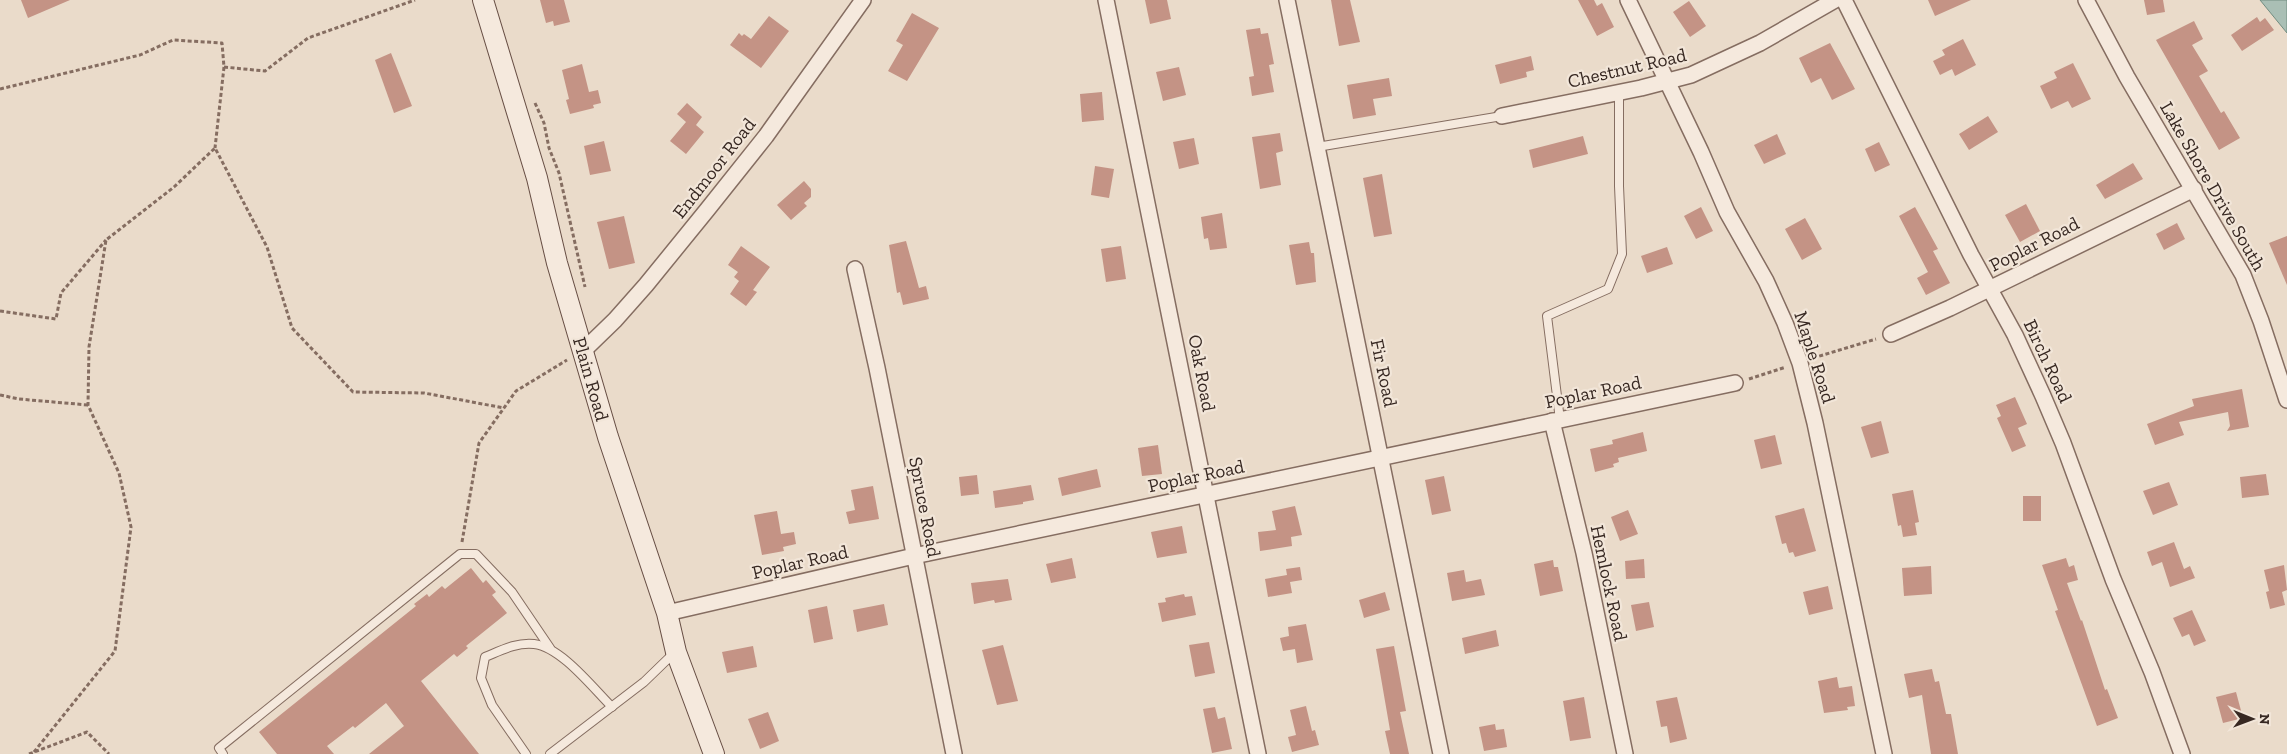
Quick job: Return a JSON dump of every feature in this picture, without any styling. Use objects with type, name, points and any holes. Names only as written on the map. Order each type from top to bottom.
[{"type":"main road","name":"Plain Road","points":[[483,0],[537,178],[557,263],[608,437],[667,613],[676,652],[714,754]]},
{"type":"street","name":"Endmoor Road","points":[[582,351],[615,320],[640,292],[707,210],[766,136],[863,0]]},
{"type":"street","name":"Oak Road","points":[[1106,0],[1258,754]]},
{"type":"street","name":"Fir Road","points":[[1287,0],[1441,754]]},
{"type":"street","name":"Maple Road","points":[[1628,0],[1701,152],[1727,212],[1766,281],[1786,323],[1800,363],[1817,432],[1884,754]]},
{"type":"street","name":"Chestnut Road","points":[[1502,116],[1619,93],[1691,75],[1760,43],[1835,0]]},
{"type":"street","name":"Birch Road","points":[[1844,0],[1897,108],[2015,335],[2064,443],[2113,579],[2152,672],[2182,754]]},
{"type":"street","name":"Lake Shore Drive South","points":[[2086,0],[2127,77],[2243,275],[2261,321],[2287,400]]},
{"type":"street","name":"Poplar Road","points":[[1891,334],[1990,289],[2194,189]]},
{"type":"street","name":"Spruce Road","points":[[855,269],[877,368],[954,754]]},
{"type":"street","name":"Poplar Road","points":[[667,613],[914,556],[1735,383]]},
{"type":"street","name":"Hemlock Road","points":[[1556,421],[1625,754]]},
{"type":"lane","points":[[1556,421],[1547,316],[1608,289],[1622,254],[1619,186],[1619,93]]},
{"type":"lane","points":[[1317,147],[1502,116]]},
{"type":"lane","points":[[223,754],[219,748],[460,554],[476,554],[512,592],[550,648],[612,707]]},
{"type":"lane","points":[[526,754],[492,706],[481,678],[485,657],[511,646],[533,643],[550,648]]},
{"type":"lane","points":[[550,754],[644,682],[676,652]]},
{"type":"path","points":[[224,67],[265,71],[308,38],[415,0]]},
{"type":"path","points":[[0,90],[140,55],[174,40],[222,43],[224,67],[215,148],[266,247],[292,328],[353,392],[424,393],[504,408]]},
{"type":"path","points":[[533,99],[544,123],[549,148],[560,173],[587,296]]},
{"type":"path","points":[[0,310],[56,320],[61,293],[106,240],[174,188],[215,148]]},
{"type":"path","points":[[34,752],[116,652],[131,527],[119,473],[88,405],[90,347],[106,240]]},
{"type":"path","points":[[460,554],[480,443],[516,391],[582,351]]},
{"type":"path","points":[[0,395],[88,405]]},
{"type":"path","points":[[29,754],[87,732],[109,754]]},
{"type":"shaded area","points":[[2260,0],[2287,0],[2287,33]]},
{"type":"building","points":[[21,0],[70,0],[28,18]]},
{"type":"building","points":[[540,0],[564,0],[570,22],[554,26],[553,21],[546,23]]},
{"type":"building","points":[[1145,0],[1167,0],[1171,19],[1150,24]]},
{"type":"building","points":[[1331,0],[1350,0],[1360,42],[1339,46]]},
{"type":"building","points":[[1578,0],[1594,0],[1597,6],[1602,3],[1614,27],[1597,36]]},
{"type":"building","points":[[1928,0],[1971,0],[1935,16]]},
{"type":"building","points":[[2144,0],[2163,0],[2165,12],[2147,15]]},
{"type":"building","points":[[1689,1],[1706,26],[1690,37],[1673,12]]},
{"type":"building","points":[[912,13],[939,28],[907,81],[888,71],[903,45],[896,41]]},
{"type":"building","points":[[769,16],[789,31],[761,68],[730,45],[739,33],[751,39]]},
{"type":"building","points":[[2257,17],[2260,22],[2265,18],[2274,30],[2242,51],[2231,35]]},
{"type":"building","points":[[2194,21],[2203,39],[2192,45],[2208,71],[2199,76],[2221,113],[2224,111],[2240,138],[2219,150],[2156,40]]},
{"type":"building","points":[[1260,28],[1261,34],[1268,33],[1274,64],[1269,65],[1274,92],[1252,96],[1249,77],[1254,76],[1246,30]]},
{"type":"building","points":[[1963,39],[1976,65],[1955,76],[1952,69],[1940,75],[1933,61],[1945,55],[1942,50]]},
{"type":"building","points":[[1830,43],[1855,89],[1832,100],[1821,78],[1811,83],[1799,58]]},
{"type":"building","points":[[391,53],[412,106],[394,113],[375,60]]},
{"type":"building","points":[[1531,56],[1534,70],[1526,72],[1527,77],[1500,84],[1495,65]]},
{"type":"building","points":[[2073,63],[2091,99],[2072,108],[2068,101],[2051,109],[2040,86],[2057,78],[2054,72]]},
{"type":"building","points":[[582,64],[589,92],[598,90],[601,103],[593,105],[594,108],[570,114],[566,100],[569,99],[562,70]]},
{"type":"building","points":[[1179,67],[1186,95],[1163,101],[1156,72]]},
{"type":"building","points":[[1389,78],[1392,96],[1373,99],[1376,115],[1353,119],[1347,85]]},
{"type":"building","points":[[1102,92],[1104,120],[1082,122],[1080,94]]},
{"type":"building","points":[[687,103],[702,117],[696,125],[704,132],[686,154],[670,141],[686,122],[677,114]]},
{"type":"building","points":[[1988,116],[1998,132],[1969,150],[1959,134]]},
{"type":"building","points":[[1280,133],[1283,151],[1276,153],[1281,185],[1260,189],[1252,137]]},
{"type":"building","points":[[1777,134],[1786,154],[1764,164],[1754,145]]},
{"type":"building","points":[[1583,136],[1588,154],[1533,168],[1529,150]]},
{"type":"building","points":[[1194,138],[1199,164],[1179,169],[1173,142]]},
{"type":"building","points":[[604,141],[611,171],[590,175],[584,146]]},
{"type":"building","points":[[1879,142],[1890,165],[1875,172],[1865,149]]},
{"type":"building","points":[[2133,163],[2143,179],[2105,199],[2096,185]]},
{"type":"building","points":[[1095,166],[1114,169],[1109,198],[1091,195]]},
{"type":"building","points":[[1382,174],[1392,234],[1374,237],[1363,178]]},
{"type":"building","points":[[804,181],[811,189],[811,197],[804,203],[807,206],[791,220],[777,205]]},
{"type":"building","points":[[2026,204],[2040,231],[2020,242],[2005,215]]},
{"type":"building","points":[[1701,207],[1713,231],[1696,239],[1684,216]]},
{"type":"building","points":[[1915,207],[1938,249],[1933,251],[1950,283],[1926,295],[1917,278],[1928,272],[1899,216]]},
{"type":"building","points":[[1222,213],[1227,248],[1210,250],[1208,238],[1204,239],[1201,217]]},
{"type":"building","points":[[624,216],[635,263],[609,269],[597,222]]},
{"type":"building","points":[[1805,218],[1822,249],[1802,260],[1785,229]]},
{"type":"building","points":[[2177,223],[2185,239],[2164,250],[2156,234]]},
{"type":"building","points":[[2287,236],[2287,285],[2269,243]]},
{"type":"building","points":[[906,241],[919,288],[926,286],[929,299],[903,305],[900,292],[897,293],[889,245]]},
{"type":"building","points":[[1309,242],[1311,253],[1314,253],[1316,282],[1296,285],[1289,245]]},
{"type":"building","points":[[741,246],[770,267],[753,290],[757,292],[746,306],[730,294],[739,281],[734,277],[738,272],[728,265]]},
{"type":"building","points":[[1121,246],[1126,279],[1106,282],[1101,249]]},
{"type":"building","points":[[1667,247],[1673,264],[1647,273],[1641,256]]},
{"type":"building","points":[[2242,389],[2249,427],[2227,431],[2230,426],[2228,412],[2179,422],[2184,435],[2155,445],[2147,424],[2194,406],[2192,399]]},
{"type":"building","points":[[2015,397],[2027,424],[2018,428],[2026,446],[2012,452],[1997,418],[2001,416],[1996,405]]},
{"type":"building","points":[[1881,421],[1889,453],[1871,458],[1861,427]]},
{"type":"building","points":[[1643,432],[1647,451],[1618,458],[1619,462],[1613,464],[1614,467],[1595,472],[1590,449],[1613,444],[1612,440]]},
{"type":"building","points":[[1775,435],[1782,464],[1761,469],[1754,440]]},
{"type":"building","points":[[1158,445],[1162,474],[1142,476],[1138,448]]},
{"type":"building","points":[[1097,469],[1101,487],[1062,496],[1058,478]]},
{"type":"building","points":[[2266,474],[2269,495],[2242,498],[2240,477]]},
{"type":"building","points":[[977,475],[979,494],[961,496],[959,477]]},
{"type":"building","points":[[1444,476],[1451,511],[1432,515],[1425,480]]},
{"type":"building","points":[[2169,482],[2178,505],[2153,515],[2143,491]]},
{"type":"building","points":[[1031,485],[1034,500],[1023,502],[1023,504],[995,508],[993,491]]},
{"type":"building","points":[[873,486],[879,519],[849,524],[846,512],[855,510],[851,490]]},
{"type":"building","points":[[1913,490],[1919,522],[1915,523],[1917,535],[1903,537],[1901,525],[1898,526],[1892,494]]},
{"type":"building","points":[[2023,496],[2041,496],[2041,521],[2023,521]]},
{"type":"building","points":[[1295,506],[1302,535],[1291,537],[1292,546],[1260,551],[1258,532],[1276,530],[1272,511]]},
{"type":"building","points":[[1804,508],[1816,551],[1795,557],[1793,552],[1789,553],[1786,543],[1782,544],[1775,516]]},
{"type":"building","points":[[1628,510],[1638,534],[1620,541],[1611,517]]},
{"type":"building","points":[[777,511],[781,534],[794,532],[796,544],[783,547],[784,551],[762,555],[754,515]]},
{"type":"building","points":[[1182,526],[1187,553],[1157,558],[1151,532]]},
{"type":"building","points":[[2174,542],[2184,569],[2190,566],[2195,578],[2170,587],[2162,562],[2152,566],[2147,552]]},
{"type":"building","points":[[1072,558],[1076,578],[1051,583],[1046,564]]},
{"type":"building","points":[[2066,558],[2069,567],[2074,565],[2078,580],[2067,583],[2082,620],[2105,690],[2107,689],[2118,718],[2097,726],[2055,611],[2058,610],[2042,565]]},
{"type":"building","points":[[1644,559],[1645,578],[1626,579],[1625,561]]},
{"type":"building","points":[[1553,560],[1554,567],[1558,567],[1563,591],[1540,596],[1534,564]]},
{"type":"building","points":[[2284,565],[2287,590],[2282,592],[2285,605],[2270,609],[2266,592],[2269,591],[2264,570]]},
{"type":"building","points":[[1931,566],[1932,594],[1904,596],[1902,568]]},
{"type":"building","points":[[1300,567],[1302,580],[1290,582],[1292,593],[1268,597],[1265,579],[1287,575],[1286,569]]},
{"type":"building","points":[[471,568],[483,583],[486,580],[496,592],[492,595],[507,613],[466,646],[468,648],[457,657],[454,654],[421,681],[479,754],[369,754],[404,726],[386,703],[355,728],[353,726],[327,746],[334,754],[277,754],[259,732],[416,606],[414,604],[427,594],[429,597],[442,586],[445,589]]},
{"type":"building","points":[[1464,570],[1466,582],[1481,579],[1485,595],[1452,601],[1447,573]]},
{"type":"building","points":[[1008,579],[1012,600],[995,603],[994,600],[974,604],[971,583]]},
{"type":"building","points":[[1828,586],[1833,609],[1809,615],[1803,592]]},
{"type":"building","points":[[1385,592],[1390,610],[1364,618],[1359,600]]},
{"type":"building","points":[[1184,594],[1185,597],[1192,596],[1196,615],[1162,622],[1158,603],[1166,602],[1165,598]]},
{"type":"building","points":[[1649,602],[1654,627],[1636,631],[1631,605]]},
{"type":"building","points":[[884,604],[888,625],[857,632],[853,610]]},
{"type":"building","points":[[827,606],[833,639],[814,643],[808,610]]},
{"type":"building","points":[[2192,610],[2206,641],[2194,646],[2189,634],[2182,637],[2173,618]]},
{"type":"building","points":[[1306,624],[1313,660],[1297,663],[1295,649],[1283,651],[1280,638],[1289,636],[1288,627]]},
{"type":"building","points":[[1496,630],[1499,646],[1465,654],[1462,638]]},
{"type":"building","points":[[1209,642],[1215,673],[1195,677],[1189,645]]},
{"type":"building","points":[[1003,645],[1018,701],[997,705],[982,650]]},
{"type":"building","points":[[753,646],[757,667],[727,673],[722,652]]},
{"type":"building","points":[[1394,646],[1406,711],[1400,712],[1409,754],[1390,754],[1385,731],[1390,730],[1376,649]]},
{"type":"building","points":[[1932,669],[1935,682],[1939,681],[1946,714],[1951,714],[1958,754],[1931,754],[1922,695],[1909,698],[1904,674]]},
{"type":"building","points":[[1837,677],[1839,688],[1852,686],[1855,706],[1847,707],[1848,710],[1824,713],[1818,681]]},
{"type":"building","points":[[2236,692],[2243,718],[2223,723],[2216,697]]},
{"type":"building","points":[[1584,697],[1591,738],[1570,741],[1563,701]]},
{"type":"building","points":[[1677,697],[1687,739],[1670,743],[1667,726],[1661,727],[1656,701]]},
{"type":"building","points":[[1306,706],[1312,731],[1315,730],[1319,745],[1292,752],[1288,737],[1296,735],[1290,710]]},
{"type":"building","points":[[1215,707],[1218,719],[1225,717],[1232,749],[1212,753],[1203,709]]},
{"type":"building","points":[[768,712],[779,741],[760,749],[748,719]]},
{"type":"building","points":[[1495,724],[1496,730],[1504,729],[1507,747],[1484,751],[1479,727]]}]
